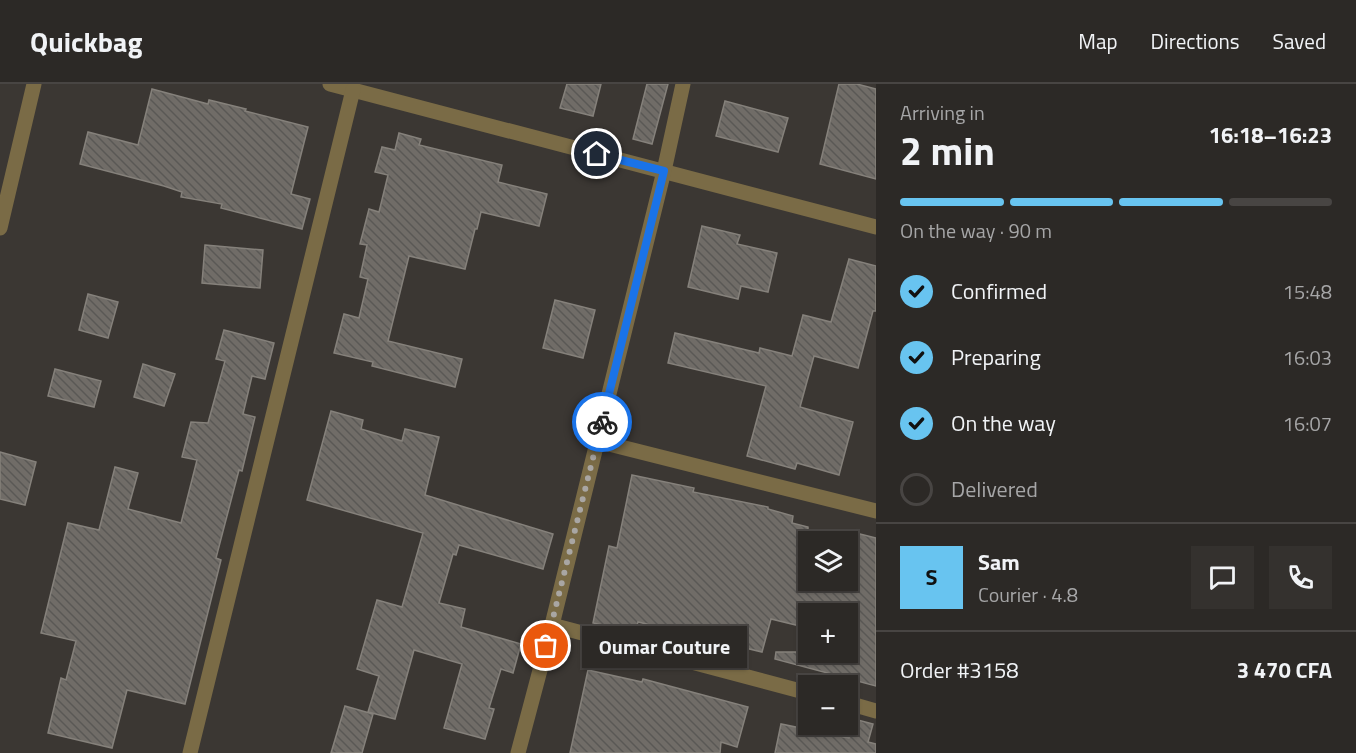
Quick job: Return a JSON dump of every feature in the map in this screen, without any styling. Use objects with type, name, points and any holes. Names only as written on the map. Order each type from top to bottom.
[{"type":"street","points":[[0,228],[34,84]]},
{"type":"street","points":[[330,84],[876,227]]},
{"type":"street","points":[[518,753],[552,625],[664,171],[683,84]]},
{"type":"street","points":[[190,753],[353,90]]},
{"type":"street","points":[[597,441],[876,511]]},
{"type":"street","points":[[552,625],[798,690]]},
{"type":"street","points":[[858,706],[876,711]]},
{"type":"building","points":[[567,84],[601,84],[593,116],[560,108]]},
{"type":"building","points":[[647,84],[668,84],[652,144],[633,139]]},
{"type":"building","points":[[839,84],[857,84],[876,89],[876,179],[820,164]]},
{"type":"building","points":[[152,89],[208,104],[209,100],[246,109],[245,111],[308,127],[291,194],[310,199],[302,229],[221,208],[222,204],[181,197],[182,192],[164,186],[80,164],[88,132],[138,145]]},
{"type":"building","points":[[725,101],[788,118],[778,152],[716,136]]},
{"type":"building","points":[[399,133],[421,139],[419,145],[502,165],[498,182],[547,194],[539,226],[481,212],[465,269],[409,256],[388,341],[462,359],[455,387],[372,366],[373,362],[334,353],[344,314],[359,318],[368,279],[360,277],[367,245],[360,244],[369,209],[379,212],[388,175],[375,172],[382,147],[395,150]]},
{"type":"building","points":[[702,226],[740,235],[737,244],[777,253],[768,292],[741,286],[738,299],[688,287]]},
{"type":"building","points":[[205,245],[263,250],[260,288],[202,283]]},
{"type":"building","points":[[849,259],[876,266],[876,311],[873,311],[858,368],[814,356],[800,407],[853,422],[839,475],[797,463],[795,469],[747,456],[766,386],[668,363],[675,333],[759,353],[760,348],[792,356],[803,315],[831,322]]},
{"type":"building","points":[[88,294],[118,302],[108,338],[79,330]]},
{"type":"building","points":[[555,300],[595,310],[583,358],[543,348]]},
{"type":"building","points":[[224,330],[274,343],[265,379],[252,376],[243,414],[255,417],[242,471],[239,470],[216,558],[221,560],[185,704],[127,690],[112,748],[48,733],[61,678],[66,680],[76,641],[41,633],[68,523],[99,530],[115,467],[138,473],[128,509],[181,523],[197,460],[182,457],[191,422],[208,423],[225,361],[216,359]]},
{"type":"building","points":[[143,364],[175,374],[164,406],[134,397]]},
{"type":"building","points":[[55,369],[101,381],[94,407],[48,396]]},
{"type":"building","points":[[331,411],[363,420],[361,429],[402,441],[405,429],[439,437],[425,495],[553,534],[543,569],[459,545],[456,555],[453,554],[439,603],[465,609],[461,627],[521,644],[513,673],[501,669],[489,708],[494,709],[485,739],[444,728],[462,664],[414,650],[395,719],[368,712],[379,676],[357,669],[377,600],[402,607],[423,533],[307,500]]},
{"type":"building","points":[[0,452],[36,462],[25,505],[0,499]]},
{"type":"building","points":[[632,475],[694,488],[693,492],[768,507],[768,509],[793,516],[792,523],[808,527],[808,531],[798,531],[798,591],[858,591],[858,534],[876,538],[876,686],[858,681],[858,675],[835,675],[775,659],[776,652],[798,652],[798,663],[858,663],[858,603],[798,603],[798,626],[771,619],[762,652],[638,622],[635,632],[593,623],[609,546],[617,548]]},
{"type":"building","points":[[588,670],[642,682],[643,679],[748,707],[737,747],[721,742],[720,753],[570,753]]},
{"type":"building","points":[[345,706],[373,714],[362,753],[331,753]]},
{"type":"building","points":[[858,720],[873,724],[868,742],[876,744],[876,753],[775,753],[781,724],[798,728],[798,735],[834,735],[849,738],[850,735],[858,735]]},
{"type":"way so far","points":[[546,646],[602,422]]},
{"type":"place","name":"Oumar Couture","points":[[546,646]]},
{"type":"route","points":[[597,154],[664,171],[602,422]]}]
